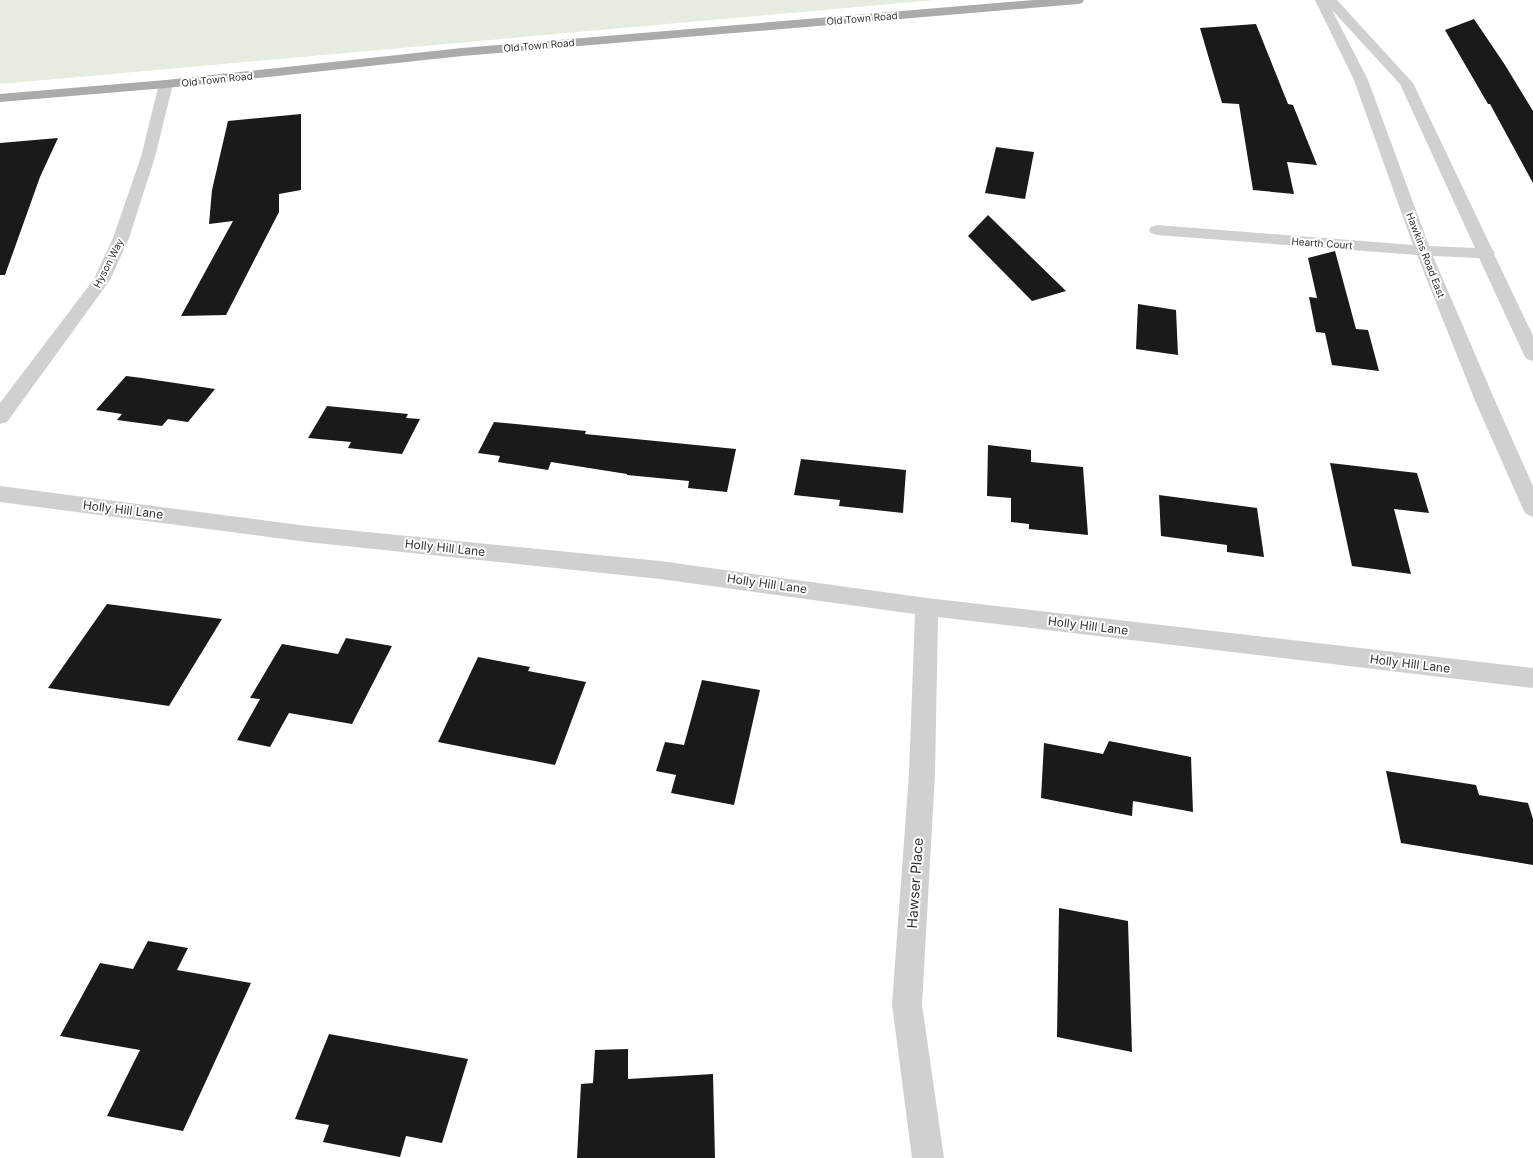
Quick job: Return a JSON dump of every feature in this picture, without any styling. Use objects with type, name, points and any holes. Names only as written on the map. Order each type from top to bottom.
[{"type":"main road","name":"Old Town Road","points":[[0,98],[166,84],[462,52],[1078,0]]},
{"type":"street","name":"Hawkins Road East","points":[[1321,0],[1361,80],[1423,251],[1486,403],[1533,509]]},
{"type":"street","points":[[1330,0],[1406,83],[1533,355]]},
{"type":"street","name":"Hyson Way","points":[[0,417],[102,280],[122,238],[148,157],[166,84]]},
{"type":"street","name":"Hearth Court","points":[[1157,230],[1423,251],[1487,254]]},
{"type":"street","name":"Holly Hill Lane","points":[[0,494],[307,534],[660,570],[927,607],[1533,678]]},
{"type":"street","name":"Hawser Place","points":[[927,607],[922,774],[907,1004],[928,1158]]},
{"type":"shaded area","points":[[0,0],[935,0],[0,84]]},
{"type":"building","points":[[1474,19],[1505,65],[1533,111],[1533,183],[1490,104],[1488,104],[1445,30]]},
{"type":"building","points":[[1256,24],[1288,104],[1293,105],[1317,165],[1287,162],[1294,194],[1253,190],[1239,104],[1222,103],[1200,28]]},
{"type":"building","points":[[301,114],[301,190],[279,194],[279,212],[226,315],[181,316],[233,221],[209,224],[212,190],[228,121]]},
{"type":"building","points":[[58,138],[40,177],[5,275],[0,275],[0,143]]},
{"type":"building","points":[[996,147],[1034,152],[1025,199],[985,193]]},
{"type":"building","points":[[988,215],[1066,291],[1032,301],[968,236]]},
{"type":"building","points":[[1335,251],[1356,329],[1368,330],[1379,371],[1332,365],[1325,333],[1316,332],[1309,297],[1317,298],[1308,258]]},
{"type":"building","points":[[1138,304],[1176,310],[1178,355],[1136,349]]},
{"type":"building","points":[[126,376],[215,389],[188,422],[168,419],[162,426],[117,420],[122,414],[96,410]]},
{"type":"building","points":[[327,406],[408,414],[406,418],[420,419],[402,454],[348,448],[351,442],[308,438]]},
{"type":"building","points":[[494,422],[586,431],[585,434],[736,449],[727,492],[688,488],[689,481],[627,475],[551,462],[548,470],[498,462],[500,456],[478,453]]},
{"type":"building","points":[[988,445],[1031,450],[1031,462],[1083,467],[1088,535],[1029,529],[1029,524],[1011,522],[1011,498],[987,496]]},
{"type":"building","points":[[801,459],[906,470],[903,513],[839,506],[840,500],[794,495]]},
{"type":"building","points":[[1330,463],[1417,473],[1429,513],[1394,509],[1411,574],[1352,566]]},
{"type":"building","points":[[1159,495],[1257,508],[1264,557],[1227,552],[1227,545],[1161,536]]},
{"type":"building","points":[[107,604],[222,619],[169,706],[48,688]]},
{"type":"building","points":[[346,638],[392,646],[352,724],[289,713],[270,747],[237,740],[260,699],[250,698],[282,644],[338,654]]},
{"type":"building","points":[[478,657],[530,667],[528,671],[586,682],[555,765],[438,742]]},
{"type":"building","points":[[702,680],[760,690],[734,805],[671,793],[676,775],[656,771],[665,742],[684,745]]},
{"type":"building","points":[[1109,741],[1191,757],[1193,812],[1133,801],[1132,816],[1041,798],[1044,743],[1103,754]]},
{"type":"building","points":[[1386,771],[1476,785],[1479,795],[1528,803],[1533,819],[1533,865],[1401,843]]},
{"type":"building","points":[[1059,908],[1128,921],[1132,1052],[1057,1037]]},
{"type":"building","points":[[148,941],[188,948],[177,970],[251,983],[183,1131],[107,1116],[140,1050],[60,1036],[100,963],[133,969]]},
{"type":"building","points":[[329,1034],[468,1059],[442,1143],[406,1136],[400,1157],[323,1142],[329,1125],[295,1119]]},
{"type":"building","points":[[628,1049],[628,1079],[713,1074],[715,1158],[577,1158],[581,1084],[593,1083],[595,1050]]}]
